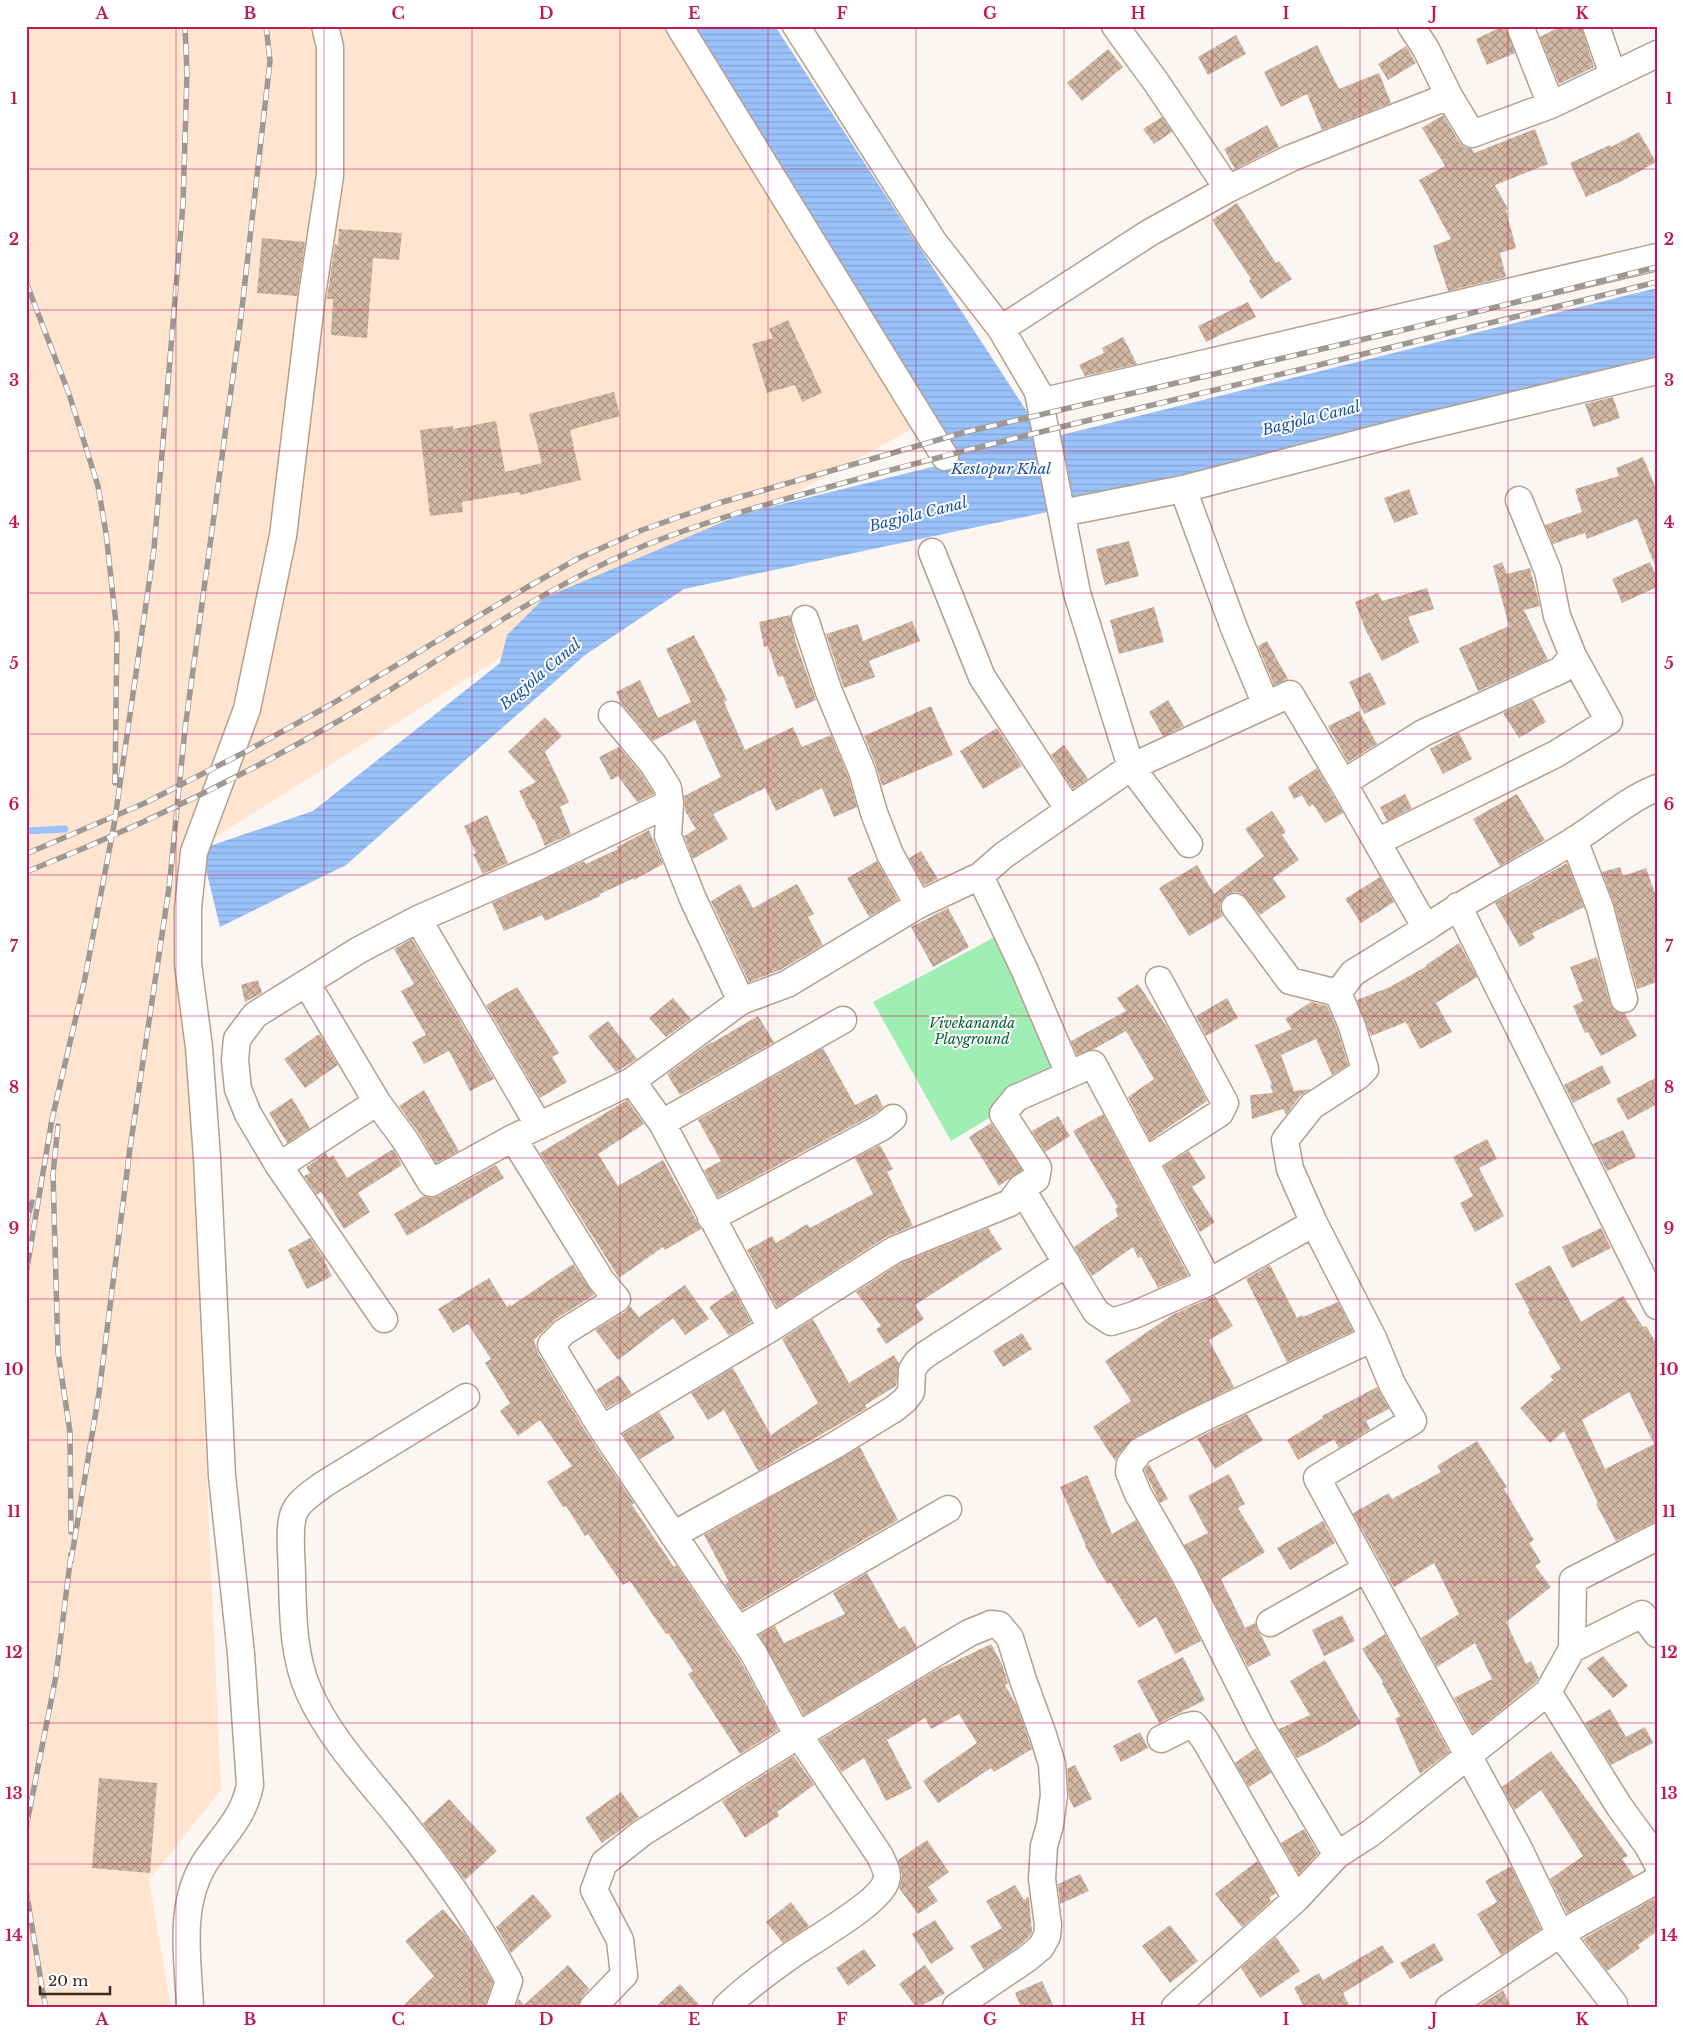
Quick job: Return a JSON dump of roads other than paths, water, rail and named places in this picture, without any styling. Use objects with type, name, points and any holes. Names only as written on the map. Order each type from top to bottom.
[{"type":"street","points":[[190,2007],[186,1934],[192,1888],[204,1864],[237,1820],[246,1802],[250,1785],[241,1654],[222,1476],[207,1158],[199,1047],[188,964],[188,908],[194,852],[247,709],[283,536],[312,295],[330,176],[330,47],[326,26]]},
{"type":"street","points":[[678,26],[945,457]]},
{"type":"street","points":[[796,26],[932,241],[1001,329],[1038,392],[1077,593],[1131,768],[1189,844]]},
{"type":"street","points":[[1115,26],[1156,82],[1228,189]]},
{"type":"street","points":[[1411,26],[1426,49],[1448,96],[1472,134],[1551,105],[1657,54]]},
{"type":"street","points":[[1520,26],[1551,105]]},
{"type":"street","points":[[1596,26],[1613,75]]},
{"type":"street","points":[[1001,329],[1149,233],[1228,189],[1291,158],[1448,96]]},
{"type":"street","points":[[1041,406],[1657,257]]},
{"type":"street","points":[[1062,513],[1183,489],[1410,430],[1657,371]]},
{"type":"street","points":[[1183,489],[1234,628],[1266,705]]},
{"type":"street","points":[[1377,842],[1556,754],[1609,721],[1573,656],[1557,616],[1548,571],[1519,500]]},
{"type":"street","points":[[932,552],[982,677],[1069,810]]},
{"type":"street","points":[[805,619],[829,692],[862,771],[874,813],[890,854],[918,905]]},
{"type":"street","points":[[1344,783],[1423,733],[1561,670],[1573,656]]},
{"type":"street","points":[[307,984],[377,1102],[431,1183],[513,1138],[632,1081],[741,1001],[787,984],[918,905],[980,876],[1004,855],[1131,768],[1290,694],[1344,783],[1426,928]]},
{"type":"street","points":[[612,715],[653,764],[668,788],[670,803],[668,836],[693,900],[741,1001]]},
{"type":"street","points":[[1338,993],[1353,973],[1458,906],[1574,840],[1639,795],[1657,788]]},
{"type":"street","points":[[384,1319],[279,1166],[248,1114],[238,1089],[235,1060],[238,1039],[255,1015],[359,950],[418,919],[537,867],[670,803]]},
{"type":"street","points":[[1574,840],[1600,908],[1624,999]]},
{"type":"street","points":[[980,876],[1025,971],[1069,1074]]},
{"type":"street","points":[[1458,906],[1657,1306]]},
{"type":"street","points":[[1235,907],[1290,981],[1338,993]]},
{"type":"street","points":[[418,919],[539,1126]]},
{"type":"street","points":[[1145,1161],[1220,1113],[1225,1103],[1159,980]]},
{"type":"street","points":[[1338,993],[1352,1026],[1365,1069],[1358,1076],[1312,1106],[1285,1140],[1290,1169],[1314,1223],[1346,1281],[1392,1384],[1413,1421],[1317,1478],[1518,1847],[1560,1934],[1614,2006]]},
{"type":"street","points":[[662,1124],[843,1020]]},
{"type":"street","points":[[602,1429],[772,1328],[894,1250],[1010,1203],[1022,1188],[1036,1179],[1038,1168],[1003,1114],[1016,1098],[1093,1064],[1209,1282]]},
{"type":"street","points":[[632,1081],[662,1124],[772,1328]]},
{"type":"street","points":[[279,1166],[377,1102]]},
{"type":"street","points":[[711,1218],[882,1127],[893,1118]]},
{"type":"street","points":[[513,1138],[601,1280],[617,1299],[564,1332],[551,1345],[602,1429],[754,1654],[799,1735],[880,1856],[885,1868],[887,1880],[881,1892],[868,1903],[791,1955],[726,2007]]},
{"type":"street","points":[[1022,1188],[1096,1312],[1111,1322],[1134,1315],[1209,1282],[1314,1223]]},
{"type":"street","points":[[673,1535],[832,1447],[894,1409],[906,1400],[911,1392],[912,1370],[917,1362],[1067,1263]]},
{"type":"street","points":[[1337,1855],[1262,1729],[1184,1574],[1138,1494],[1129,1472],[1130,1464],[1140,1451],[1195,1422],[1373,1338]]},
{"type":"street","points":[[466,1397],[324,1484],[303,1501],[294,1512],[291,1535],[292,1594],[295,1636],[301,1672],[309,1693],[328,1727],[422,1846],[487,1940],[509,1981],[500,2007]]},
{"type":"street","points":[[738,1630],[948,1509]]},
{"type":"street","points":[[1175,2007],[1296,1899],[1337,1855],[1371,1833],[1548,1692],[1572,1649],[1573,1580],[1657,1537]]},
{"type":"street","points":[[1270,1623],[1366,1569]]},
{"type":"street","points":[[1572,1649],[1642,1614],[1657,1634]]},
{"type":"street","points":[[593,2007],[624,1975],[620,1940],[594,1890],[604,1863],[642,1833],[799,1735],[982,1626],[991,1624],[999,1625],[1010,1638],[1052,1764],[1054,1795],[1050,1825],[1044,1846],[1042,1879],[1048,1925],[1047,1936],[1041,1947],[1028,1958],[956,2007]]},
{"type":"street","points":[[1548,1692],[1619,1806],[1648,1846],[1657,1863]]},
{"type":"street","points":[[1161,1739],[1185,1727],[1194,1725],[1206,1740],[1296,1899]]},
{"type":"street","points":[[1449,2007],[1560,1934],[1657,1880]]},
{"type":"water","name":"Kestopur Khal","points":[[683,26],[775,26],[1045,439],[1657,288],[1657,360],[1156,489],[684,589],[585,655],[346,865],[220,927],[201,849],[313,811],[500,663],[507,635],[544,598],[742,514],[948,463]]},
{"type":"waterway","points":[[26,831],[65,829]]},
{"type":"railway","points":[[26,1274],[52,1119],[84,983],[114,825],[154,549],[183,204],[187,73],[185,26]]},
{"type":"railway","points":[[71,1561],[99,1393],[130,1148],[169,888],[185,729],[241,317],[270,61],[266,26]]},
{"type":"railway","points":[[26,854],[145,803],[247,751],[330,705],[577,559],[642,530],[719,503],[962,433],[1403,330],[1657,267]]},
{"type":"railway","points":[[26,282],[69,394],[98,486],[106,533],[117,633],[115,783]]},
{"type":"railway","points":[[26,872],[147,820],[265,762],[342,719],[491,626],[567,582],[646,545],[711,521],[924,461],[1657,282]]},
{"type":"railway","points":[[58,1126],[53,1174],[58,1352],[70,1432],[71,1532]]},
{"type":"railway","points":[[26,1223],[32,1202]]},
{"type":"railway","points":[[26,1828],[56,1676],[71,1554]]},
{"type":"railway","points":[[26,1890],[46,2007]]},
{"type":"water label","name":"Bagjola Canal","points":[[1311,418]]},
{"type":"water label","name":"Bagjola Canal","points":[[918,514]]},
{"type":"water label","name":"Bagjola Canal","points":[[540,674]]},
{"type":"park label","name":"Vivekananda Playground","points":[[972,1032]]}]
